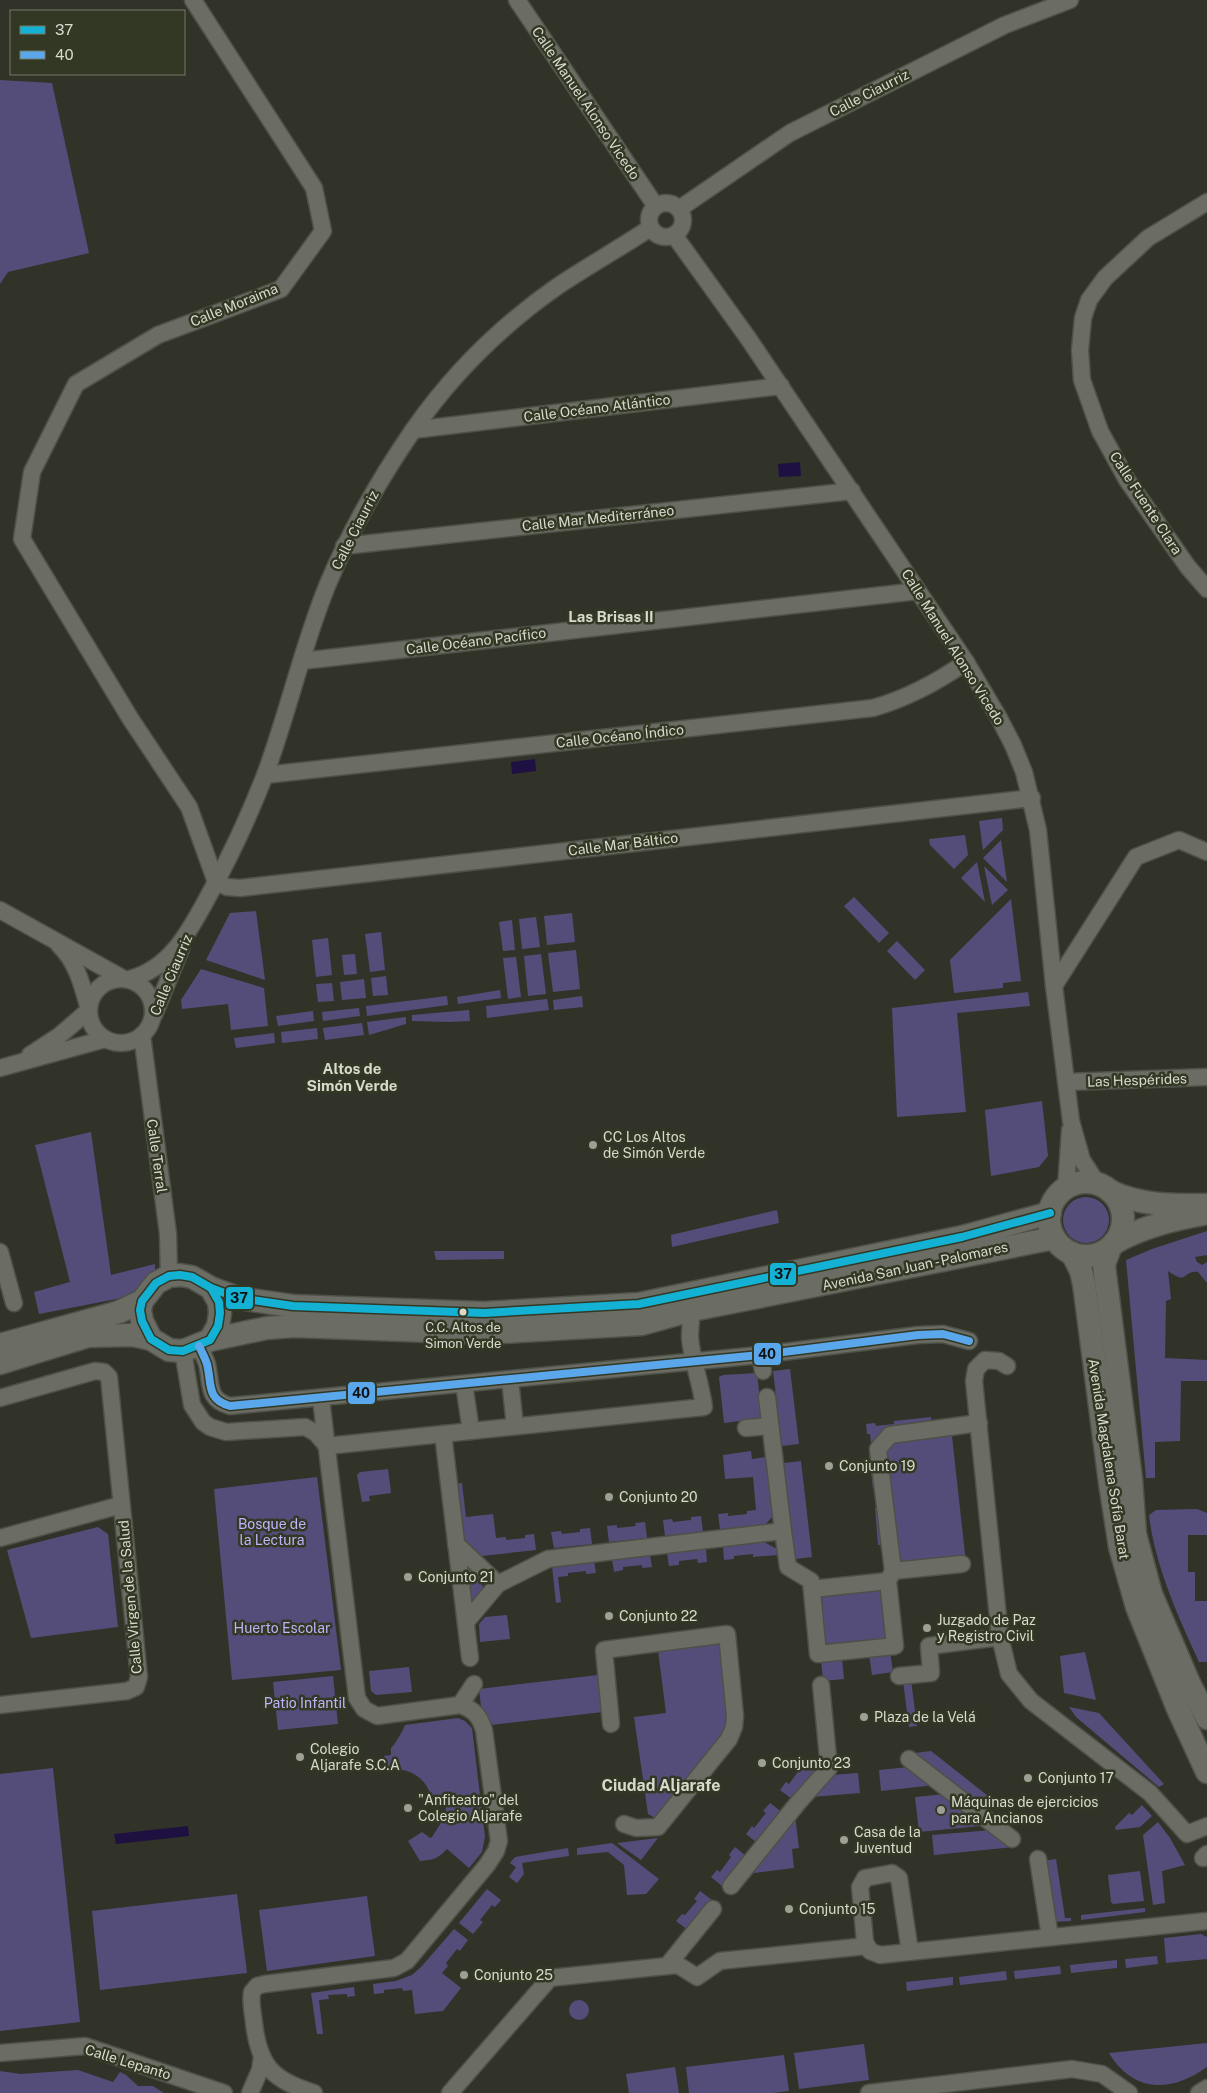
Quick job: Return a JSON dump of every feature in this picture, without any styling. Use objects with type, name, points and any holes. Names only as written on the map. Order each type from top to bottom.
[{"type":"street","name":"Calle Moraima","points":[[193,0],[314,188],[323,231],[281,288],[158,335],[76,384],[32,472],[22,539],[130,718],[190,807],[216,882]]},
{"type":"street","name":"Calle Manuel Alonso Vicedo","points":[[517,0],[655,205]]},
{"type":"street","points":[[1005,25],[1039,0]]},
{"type":"street","name":"Calle Ciaurriz","points":[[679,209],[790,133],[1005,25],[1070,0]]},
{"type":"street","points":[[666,202],[674,204],[679,209],[683,220],[679,231],[674,235],[661,237],[650,228],[649,214],[655,205],[666,202]]},
{"type":"street","name":"Calle Fuente Clara","points":[[1207,202],[1148,238],[1105,278],[1089,300],[1083,318],[1080,350],[1082,380],[1100,431],[1127,480],[1188,567],[1207,589]]},
{"type":"street","name":"Calle Ciaurriz","points":[[127,979],[147,973],[164,962],[177,948],[216,882],[264,776],[302,661],[313,621],[344,546],[377,487],[414,430],[458,372],[511,323],[557,287],[650,228]]},
{"type":"street","name":"Calle Manuel Alonso Vicedo","points":[[674,235],[781,386],[966,662],[1013,745],[1032,798],[1038,830],[1054,986],[1071,1121],[1082,1160],[1103,1187]]},
{"type":"street","name":"Calle Océano Atlántico","points":[[414,430],[781,386]]},
{"type":"street","name":"Calle Mar Mediterráneo","points":[[344,546],[852,491]]},
{"type":"street","name":"Calle Océano Pacífico","points":[[302,661],[918,591]]},
{"type":"street","name":"Calle Océano Índico","points":[[264,776],[873,708],[895,702],[916,693],[966,662]]},
{"type":"street","name":"Calle Mar Báltico","points":[[216,882],[227,887],[240,888],[1032,798]]},
{"type":"street","points":[[1054,986],[1136,857],[1179,840],[1207,852]]},
{"type":"street","points":[[0,910],[46,934],[127,979],[141,985],[152,1000],[153,1011],[147,1029],[128,1042],[117,1043],[105,1039],[92,1027],[81,981],[63,949],[46,934]]},
{"type":"street","name":"Calle Ciaurriz","points":[[147,1029],[191,927]]},
{"type":"street","points":[[6,1067],[59,1036],[88,1008],[97,988],[108,981],[127,979]]},
{"type":"street","name":"Calle Terral","points":[[147,1029],[168,1234],[169,1276]]},
{"type":"street","points":[[6,1067],[105,1039]]},
{"type":"street","name":"Las Hespérides","points":[[1066,1082],[1207,1077]]},
{"type":"street","name":"Calle Manuel Alonso Vicedo","points":[[1066,1188],[1071,1121]]},
{"type":"street","points":[[1207,1205],[1155,1204],[1132,1200],[1103,1187],[1079,1183],[1066,1188],[1056,1198],[1050,1213],[1050,1225],[1054,1238],[1065,1250],[1079,1256],[1091,1256],[1134,1232],[1158,1224],[1207,1213]]},
{"type":"street","points":[[1103,1187],[1121,1206],[1123,1217],[1122,1229],[1112,1245]]},
{"type":"street","name":"Avenida San Juan - Palomares","points":[[211,1288],[238,1298],[259,1302],[303,1306],[484,1313],[639,1304],[962,1237],[1050,1213]]},
{"type":"street","name":"Avenida San Juan - Palomares","points":[[198,1346],[267,1328],[294,1326],[484,1333],[642,1324],[692,1310],[1054,1238]]},
{"type":"street","name":"Avenida Magdalena Sofía Barat","points":[[1112,1245],[1104,1264],[1104,1274],[1131,1479],[1135,1534],[1151,1594],[1189,1683],[1207,1718]]},
{"type":"street","points":[[0,1252],[14,1302]]},
{"type":"street","name":"Avenida Magdalena Sofía Barat","points":[[1072,1253],[1084,1284],[1120,1547],[1137,1607],[1178,1709],[1207,1772]]},
{"type":"street","points":[[0,1363],[88,1336],[132,1335],[151,1339],[170,1350],[198,1346],[218,1326],[219,1302],[211,1288],[192,1277],[180,1275],[169,1276],[156,1283],[142,1301],[140,1310],[142,1321],[151,1339]]},
{"type":"street","points":[[0,1345],[119,1312],[142,1301]]},
{"type":"street","points":[[326,1446],[704,1407],[690,1336],[692,1310]]},
{"type":"street","points":[[198,1346],[207,1364],[211,1391],[222,1404],[230,1406],[321,1399],[694,1362],[762,1363],[918,1335],[944,1334],[970,1341]]},
{"type":"street","points":[[198,1346],[192,1405],[203,1422],[210,1427],[226,1432],[305,1426],[316,1433],[326,1446]]},
{"type":"street","points":[[1007,1366],[998,1361],[989,1360],[982,1362],[976,1369],[974,1381],[1000,1637],[1009,1674],[1031,1701],[1150,1793],[1187,1834],[1207,1826]]},
{"type":"street","name":"Calle Virgen de la Salud","points":[[0,1398],[95,1371],[104,1372],[109,1377],[139,1677],[136,1686],[127,1691],[0,1705]]},
{"type":"street","points":[[510,1380],[516,1426]]},
{"type":"street","points":[[464,1384],[471,1431]]},
{"type":"street","points":[[766,1397],[788,1567],[811,1581],[818,1654],[895,1646],[891,1576],[878,1449],[890,1435],[979,1423]]},
{"type":"street","points":[[314,2093],[283,2082],[274,2075],[262,2058],[256,2041],[252,1992],[257,1986],[265,1984],[394,1968],[407,1961],[477,1877],[496,1851],[499,1840],[484,1730],[479,1718],[473,1711],[460,1705],[377,1716],[364,1709],[357,1698],[321,1399]]},
{"type":"street","points":[[746,1428],[770,1426]]},
{"type":"street","points":[[443,1434],[470,1658]]},
{"type":"street","points":[[0,1538],[121,1505]]},
{"type":"street","points":[[466,1622],[498,1584],[548,1559],[783,1531]]},
{"type":"street","points":[[456,1544],[498,1584]]},
{"type":"street","points":[[812,1588],[962,1564]]},
{"type":"street","points":[[611,1724],[604,1650],[727,1634],[735,1716],[734,1727],[729,1739],[658,1827],[636,1828],[624,1824]]},
{"type":"street","points":[[899,1676],[931,1673],[929,1646],[1000,1637]]},
{"type":"street","points":[[460,1705],[474,1684]]},
{"type":"street","points":[[731,1886],[797,1804],[829,1768],[821,1685]]},
{"type":"street","points":[[909,1759],[1012,1839]]},
{"type":"street","points":[[1038,1859],[1050,1937]]},
{"type":"street","points":[[910,1952],[899,1878],[892,1873],[868,1876],[861,1882],[860,1886],[867,1946],[873,1953],[880,1955],[910,1952],[1050,1937],[1207,1921]]},
{"type":"street","points":[[666,1966],[713,1909]]},
{"type":"street","points":[[450,2093],[550,1978],[666,1966],[678,1966],[697,1977],[720,1961],[867,1946]]},
{"type":"street","name":"Calle Lepanto","points":[[0,2053],[85,2046],[224,2093]]},
{"type":"street","points":[[250,2093],[260,2070],[262,2058]]},
{"type":"street","points":[[869,2093],[1072,2069],[1102,2074],[1129,2093]]},
{"type":"street","points":[[1102,2074],[1114,2084],[1118,2093]]},
{"type":"street","points":[[1200,2093],[1207,2088]]},
{"type":"green space","points":[[0,80],[52,83],[89,253],[8,272],[0,284]]},
{"type":"green space","points":[[1002,818],[1003,830],[983,850],[979,821]]},
{"type":"green space","points":[[965,835],[968,855],[954,869],[930,845],[929,839]]},
{"type":"green space","points":[[1001,840],[1007,882],[983,858]]},
{"type":"green space","points":[[977,862],[985,902],[961,878]]},
{"type":"green space","points":[[984,866],[1008,890],[992,905]]},
{"type":"green space","points":[[854,897],[889,933],[879,943],[844,906]]},
{"type":"green space","points":[[1011,899],[1021,981],[1003,983],[1003,988],[954,993],[950,960]]},
{"type":"green space","points":[[256,911],[265,980],[206,960],[230,913]]},
{"type":"green space","points":[[572,913],[575,942],[547,945],[544,916]]},
{"type":"green space","points":[[536,917],[540,947],[522,949],[519,919]]},
{"type":"green space","points":[[512,920],[515,950],[503,951],[499,922]]},
{"type":"green space","points":[[381,932],[385,970],[370,972],[365,934]]},
{"type":"green space","points":[[328,938],[332,975],[316,977],[312,940]]},
{"type":"green space","points":[[897,941],[925,970],[915,980],[887,951]]},
{"type":"green space","points":[[576,950],[580,989],[553,992],[548,953]]},
{"type":"green space","points":[[355,954],[357,974],[344,975],[342,955]]},
{"type":"green space","points":[[541,954],[546,994],[528,996],[524,956]]},
{"type":"green space","points":[[516,957],[521,997],[508,999],[503,958]]},
{"type":"green space","points":[[201,969],[264,988],[268,1026],[231,1030],[228,1004],[182,1009],[181,1000]]},
{"type":"green space","points":[[386,976],[388,995],[373,996],[371,978]]},
{"type":"green space","points":[[364,979],[366,998],[342,1000],[340,982]]},
{"type":"green space","points":[[332,983],[334,1001],[318,1002],[316,984]]},
{"type":"green space","points":[[500,990],[501,998],[458,1004],[457,997]]},
{"type":"green space","points":[[1028,992],[1030,1006],[957,1013],[966,1112],[897,1117],[892,1008]]},
{"type":"green space","points":[[447,996],[448,1005],[367,1016],[366,1006]]},
{"type":"green space","points":[[582,996],[583,1007],[554,1010],[553,1000]]},
{"type":"green space","points":[[547,999],[549,1010],[487,1018],[486,1006]]},
{"type":"green space","points":[[359,1008],[360,1016],[323,1021],[322,1012]]},
{"type":"green space","points":[[469,1010],[470,1021],[412,1021],[412,1015]]},
{"type":"green space","points":[[313,1011],[314,1021],[278,1026],[276,1016]]},
{"type":"green space","points":[[406,1017],[406,1024],[369,1035],[367,1022]]},
{"type":"green space","points":[[362,1023],[364,1035],[325,1040],[323,1028]]},
{"type":"green space","points":[[317,1028],[318,1039],[282,1043],[281,1032]]},
{"type":"green space","points":[[274,1033],[275,1043],[236,1048],[234,1038]]},
{"type":"green space","points":[[1042,1101],[1048,1156],[1039,1167],[991,1176],[985,1110]]},
{"type":"green space","points":[[91,1132],[111,1275],[155,1264],[155,1275],[132,1296],[39,1314],[34,1292],[70,1282],[35,1145]]},
{"type":"green space","points":[[1091,1197],[1103,1203],[1108,1211],[1108,1229],[1103,1237],[1095,1242],[1081,1243],[1069,1237],[1064,1229],[1063,1215],[1069,1203],[1077,1198]]},
{"type":"green space","points":[[777,1210],[779,1223],[672,1247],[671,1235]]},
{"type":"green space","points":[[1207,1231],[1207,1255],[1195,1257],[1197,1262],[1202,1265],[1207,1262],[1207,1283],[1198,1272],[1179,1277],[1168,1271],[1171,1299],[1166,1301],[1165,1358],[1207,1360],[1207,1381],[1181,1381],[1180,1441],[1155,1442],[1155,1478],[1146,1478],[1126,1260],[1152,1249]]},
{"type":"green space","points":[[434,1251],[504,1251],[504,1259],[436,1260]]},
{"type":"green space","points":[[790,1369],[799,1444],[782,1446],[773,1371]]},
{"type":"green space","points":[[757,1373],[762,1418],[724,1423],[719,1377],[723,1375]]},
{"type":"green space","points":[[931,1417],[931,1420],[950,1418],[967,1572],[904,1579],[884,1563],[882,1545],[878,1545],[875,1508],[878,1508],[876,1489],[873,1489],[869,1453],[872,1452],[870,1434],[867,1434],[866,1424],[875,1423],[876,1426],[894,1424],[894,1421]]},
{"type":"green space","points":[[751,1451],[752,1459],[766,1457],[773,1516],[765,1525],[720,1529],[718,1514],[728,1513],[728,1516],[747,1514],[747,1511],[756,1510],[753,1477],[725,1479],[723,1455]]},
{"type":"green space","points":[[801,1461],[812,1557],[795,1559],[784,1463]]},
{"type":"green space","points":[[388,1469],[391,1493],[369,1496],[370,1501],[362,1502],[357,1475],[360,1472]]},
{"type":"green space","points":[[317,1477],[341,1670],[232,1680],[214,1489]]},
{"type":"green space","points":[[462,1483],[466,1517],[493,1514],[496,1538],[506,1537],[506,1540],[525,1538],[525,1535],[534,1534],[536,1550],[482,1556],[462,1541],[456,1484]]},
{"type":"green space","points":[[1197,1509],[1207,1513],[1207,1535],[1188,1535],[1188,1572],[1195,1572],[1195,1601],[1207,1601],[1207,1662],[1199,1662],[1176,1609],[1156,1553],[1149,1515],[1156,1510]]},
{"type":"green space","points":[[701,1516],[703,1532],[665,1536],[663,1520],[672,1519],[673,1522],[691,1520],[691,1517]]},
{"type":"green space","points":[[645,1522],[647,1538],[609,1542],[607,1526],[617,1525],[617,1528],[636,1526],[635,1523]]},
{"type":"green space","points":[[98,1527],[108,1534],[118,1627],[31,1638],[7,1550]]},
{"type":"green space","points":[[590,1528],[592,1544],[554,1548],[551,1532],[561,1531],[562,1534],[580,1532],[580,1529]]},
{"type":"green space","points":[[764,1542],[777,1549],[778,1555],[753,1557],[753,1554],[734,1556],[734,1559],[724,1560],[723,1547]]},
{"type":"green space","points":[[706,1549],[707,1562],[698,1563],[697,1559],[679,1561],[679,1565],[669,1566],[667,1553]]},
{"type":"green space","points":[[650,1555],[652,1567],[642,1568],[642,1565],[623,1567],[623,1570],[614,1572],[612,1559]]},
{"type":"green space","points":[[464,1560],[481,1575],[483,1590],[470,1607]]},
{"type":"green space","points":[[594,1561],[596,1573],[586,1574],[586,1571],[568,1573],[568,1576],[558,1577],[561,1602],[556,1603],[552,1566]]},
{"type":"green space","points":[[881,1573],[888,1581],[895,1646],[818,1654],[803,1582]]},
{"type":"green space","points":[[507,1615],[510,1639],[480,1642],[479,1624],[485,1617]]},
{"type":"green space","points":[[727,1634],[735,1716],[662,1822],[648,1814],[634,1717],[666,1713],[657,1643]]},
{"type":"green space","points":[[890,1651],[893,1672],[872,1675],[869,1654]]},
{"type":"green space","points":[[1085,1652],[1096,1700],[1064,1693],[1060,1656]]},
{"type":"green space","points":[[842,1658],[844,1679],[823,1681],[821,1660]]},
{"type":"green space","points":[[409,1667],[412,1692],[376,1695],[371,1691],[369,1671]]},
{"type":"green space","points":[[598,1675],[603,1712],[491,1725],[481,1706],[479,1689]]},
{"type":"green space","name":"Patio Infantil","points":[[333,1676],[338,1724],[278,1730],[273,1682]]},
{"type":"green space","points":[[911,1680],[917,1726],[909,1727],[903,1681]]},
{"type":"green space","points":[[1069,1707],[1099,1713],[1164,1784],[1159,1787],[1076,1717]]},
{"type":"green space","points":[[458,1718],[465,1721],[472,1728],[485,1837],[482,1852],[469,1868],[447,1849],[435,1858],[420,1861],[408,1841],[422,1832],[430,1838],[432,1837],[445,1813],[446,1802],[444,1797],[431,1795],[428,1788],[413,1773],[400,1769],[385,1769],[384,1756],[391,1755],[391,1748],[405,1725]]},
{"type":"green space","points":[[931,1751],[997,1803],[978,1804],[915,1755],[915,1753]]},
{"type":"green space","points":[[804,1760],[816,1769],[792,1799],[780,1790],[786,1782],[789,1784]]},
{"type":"green space","points":[[909,1767],[935,1785],[881,1791],[879,1770]]},
{"type":"green space","points":[[53,1768],[80,2022],[0,2031],[0,1774]]},
{"type":"green space","points":[[858,1773],[860,1793],[811,1797],[831,1775]]},
{"type":"green space","name":"Máquinas de ejercicios para Ancianos","points":[[946,1794],[981,1822],[980,1826],[919,1832],[915,1797]]},
{"type":"green space","points":[[770,1803],[782,1812],[757,1843],[746,1834],[752,1826],[754,1828],[766,1813],[763,1811]]},
{"type":"green space","points":[[1142,1805],[1152,1816],[1140,1827],[1116,1830],[1115,1827],[1129,1813],[1132,1815]]},
{"type":"green space","points":[[795,1815],[799,1848],[792,1849],[794,1868],[747,1874]]},
{"type":"green space","points":[[1158,1822],[1170,1838],[1185,1865],[1162,1871],[1165,1903],[1153,1905],[1143,1835]]},
{"type":"green space","points":[[992,1830],[1014,1847],[934,1855],[932,1835]]},
{"type":"green space","points":[[658,1838],[641,1860],[617,1843]]},
{"type":"green space","points":[[612,1843],[659,1879],[646,1894],[627,1895],[624,1865],[608,1852],[577,1855],[577,1848]]},
{"type":"green space","points":[[735,1847],[746,1856],[722,1886],[711,1877],[717,1870],[720,1872],[731,1857],[729,1855]]},
{"type":"green space","points":[[568,1848],[569,1856],[522,1863],[524,1874],[517,1883],[509,1877],[516,1867],[510,1863],[515,1857]]},
{"type":"green space","points":[[1056,1859],[1065,1918],[1071,1918],[1071,1921],[1053,1922],[1044,1861]]},
{"type":"green space","points":[[1140,1871],[1144,1901],[1113,1904],[1111,1902],[1108,1875]]},
{"type":"green space","points":[[487,1889],[501,1900],[495,1907],[492,1905],[480,1920],[483,1922],[473,1934],[459,1923]]},
{"type":"green space","points":[[700,1891],[712,1900],[688,1930],[676,1921],[682,1914],[685,1915],[697,1901],[694,1899]]},
{"type":"green space","points":[[237,1894],[247,1973],[100,1990],[92,1911]]},
{"type":"green space","points":[[367,1896],[375,1956],[267,1971],[259,1910]]},
{"type":"green space","points":[[1145,1908],[1145,1912],[1081,1920],[1081,1915]]},
{"type":"green space","points":[[454,1929],[468,1940],[460,1951],[457,1949],[446,1963],[448,1966],[442,1973],[461,1988],[443,2011],[415,2014],[412,1990],[403,1991],[402,1988],[384,1990],[384,1993],[374,1994],[373,1984],[396,1981],[412,1975]]},
{"type":"green space","points":[[1201,1934],[1207,1937],[1207,1959],[1166,1963],[1164,1938]]},
{"type":"green space","points":[[1157,1956],[1158,1964],[1126,1968],[1125,1959]]},
{"type":"green space","points":[[1117,1960],[1117,1968],[1071,1973],[1070,1965]]},
{"type":"green space","points":[[1060,1966],[1061,1974],[1015,1979],[1014,1971]]},
{"type":"green space","points":[[1006,1971],[1007,1980],[960,1985],[959,1977]]},
{"type":"green space","points":[[953,1977],[953,1985],[907,1991],[906,1982]]},
{"type":"green space","points":[[354,1987],[355,1996],[347,1997],[347,1994],[328,1995],[329,1999],[319,2000],[323,2034],[317,2034],[311,1993]]},
{"type":"green space","points":[[579,2000],[586,2003],[589,2010],[586,2017],[579,2020],[572,2017],[569,2010],[572,2003]]},
{"type":"green space","points":[[1207,2043],[1207,2067],[1193,2076],[1166,2085],[1153,2085],[1129,2076],[1109,2053]]},
{"type":"green space","points":[[864,2044],[869,2080],[799,2089],[794,2053]]},
{"type":"green space","points":[[784,2055],[789,2091],[773,2093],[689,2093],[686,2067]]},
{"type":"green space","points":[[675,2067],[679,2093],[629,2093],[626,2074]]},
{"type":"green space","points":[[78,2070],[113,2082],[120,2072],[138,2086],[153,2086],[164,2093],[0,2093],[0,2071],[21,2074]]},
{"type":"shaded area","points":[[800,462],[801,476],[779,477],[778,464]]},
{"type":"shaded area","points":[[535,759],[536,771],[512,774],[511,762]]},
{"type":"shaded area","points":[[188,1826],[189,1836],[116,1844],[114,1834]]},
{"type":"transit line","name":"37","points":[[211,1288],[219,1302],[220,1313],[218,1326],[210,1340],[183,1351],[169,1350],[151,1339],[142,1321],[140,1310],[142,1301],[156,1283],[169,1276],[192,1277],[211,1288],[238,1298],[293,1306],[484,1313],[639,1304],[962,1237],[1050,1213]]},
{"type":"transit line","name":"40","points":[[199,1346],[207,1364],[213,1395],[222,1403],[230,1406],[760,1355],[918,1335],[943,1334],[969,1341]]},
{"type":"place","name":"CC Los Altos de Simón Verde","points":[[593,1145]]},
{"type":"place","name":"C.C. Altos de Simon Verde","points":[[463,1312]]},
{"type":"place","name":"Conjunto 19","points":[[829,1466]]},
{"type":"place","name":"Conjunto 20","points":[[609,1497]]},
{"type":"place","name":"Conjunto 21","points":[[408,1577]]},
{"type":"place","name":"Conjunto 22","points":[[609,1616]]},
{"type":"place","name":"Juzgado de Paz y Registro Civil","points":[[927,1628]]},
{"type":"place","name":"Plaza de la Velá","points":[[864,1717]]},
{"type":"place","name":"Colegio Aljarafe S.C.A","points":[[300,1757]]},
{"type":"place","name":"Conjunto 23","points":[[762,1763]]},
{"type":"place","name":"Conjunto 17","points":[[1028,1778]]},
{"type":"place","name":"\"Anfiteatro\" del Colegio Aljarafe","points":[[408,1808]]},
{"type":"place","name":"Máquinas de ejercicios para Ancianos","points":[[941,1810]]},
{"type":"place","name":"Casa de la Juventud","points":[[844,1840]]},
{"type":"place","name":"Conjunto 15","points":[[789,1909]]},
{"type":"place","name":"Conjunto 25","points":[[464,1975]]},
{"type":"district","name":"Las Brisas II","points":[[611,617]]},
{"type":"district","name":"Altos de Simón Verde","points":[[352,1078]]},
{"type":"district","name":"Ciudad Aljarafe","points":[[661,1785]]},
{"type":"park label","name":"Bosque de la Lectura","points":[[272,1532]]},
{"type":"park label","name":"Huerto Escolar","points":[[282,1628]]}]
